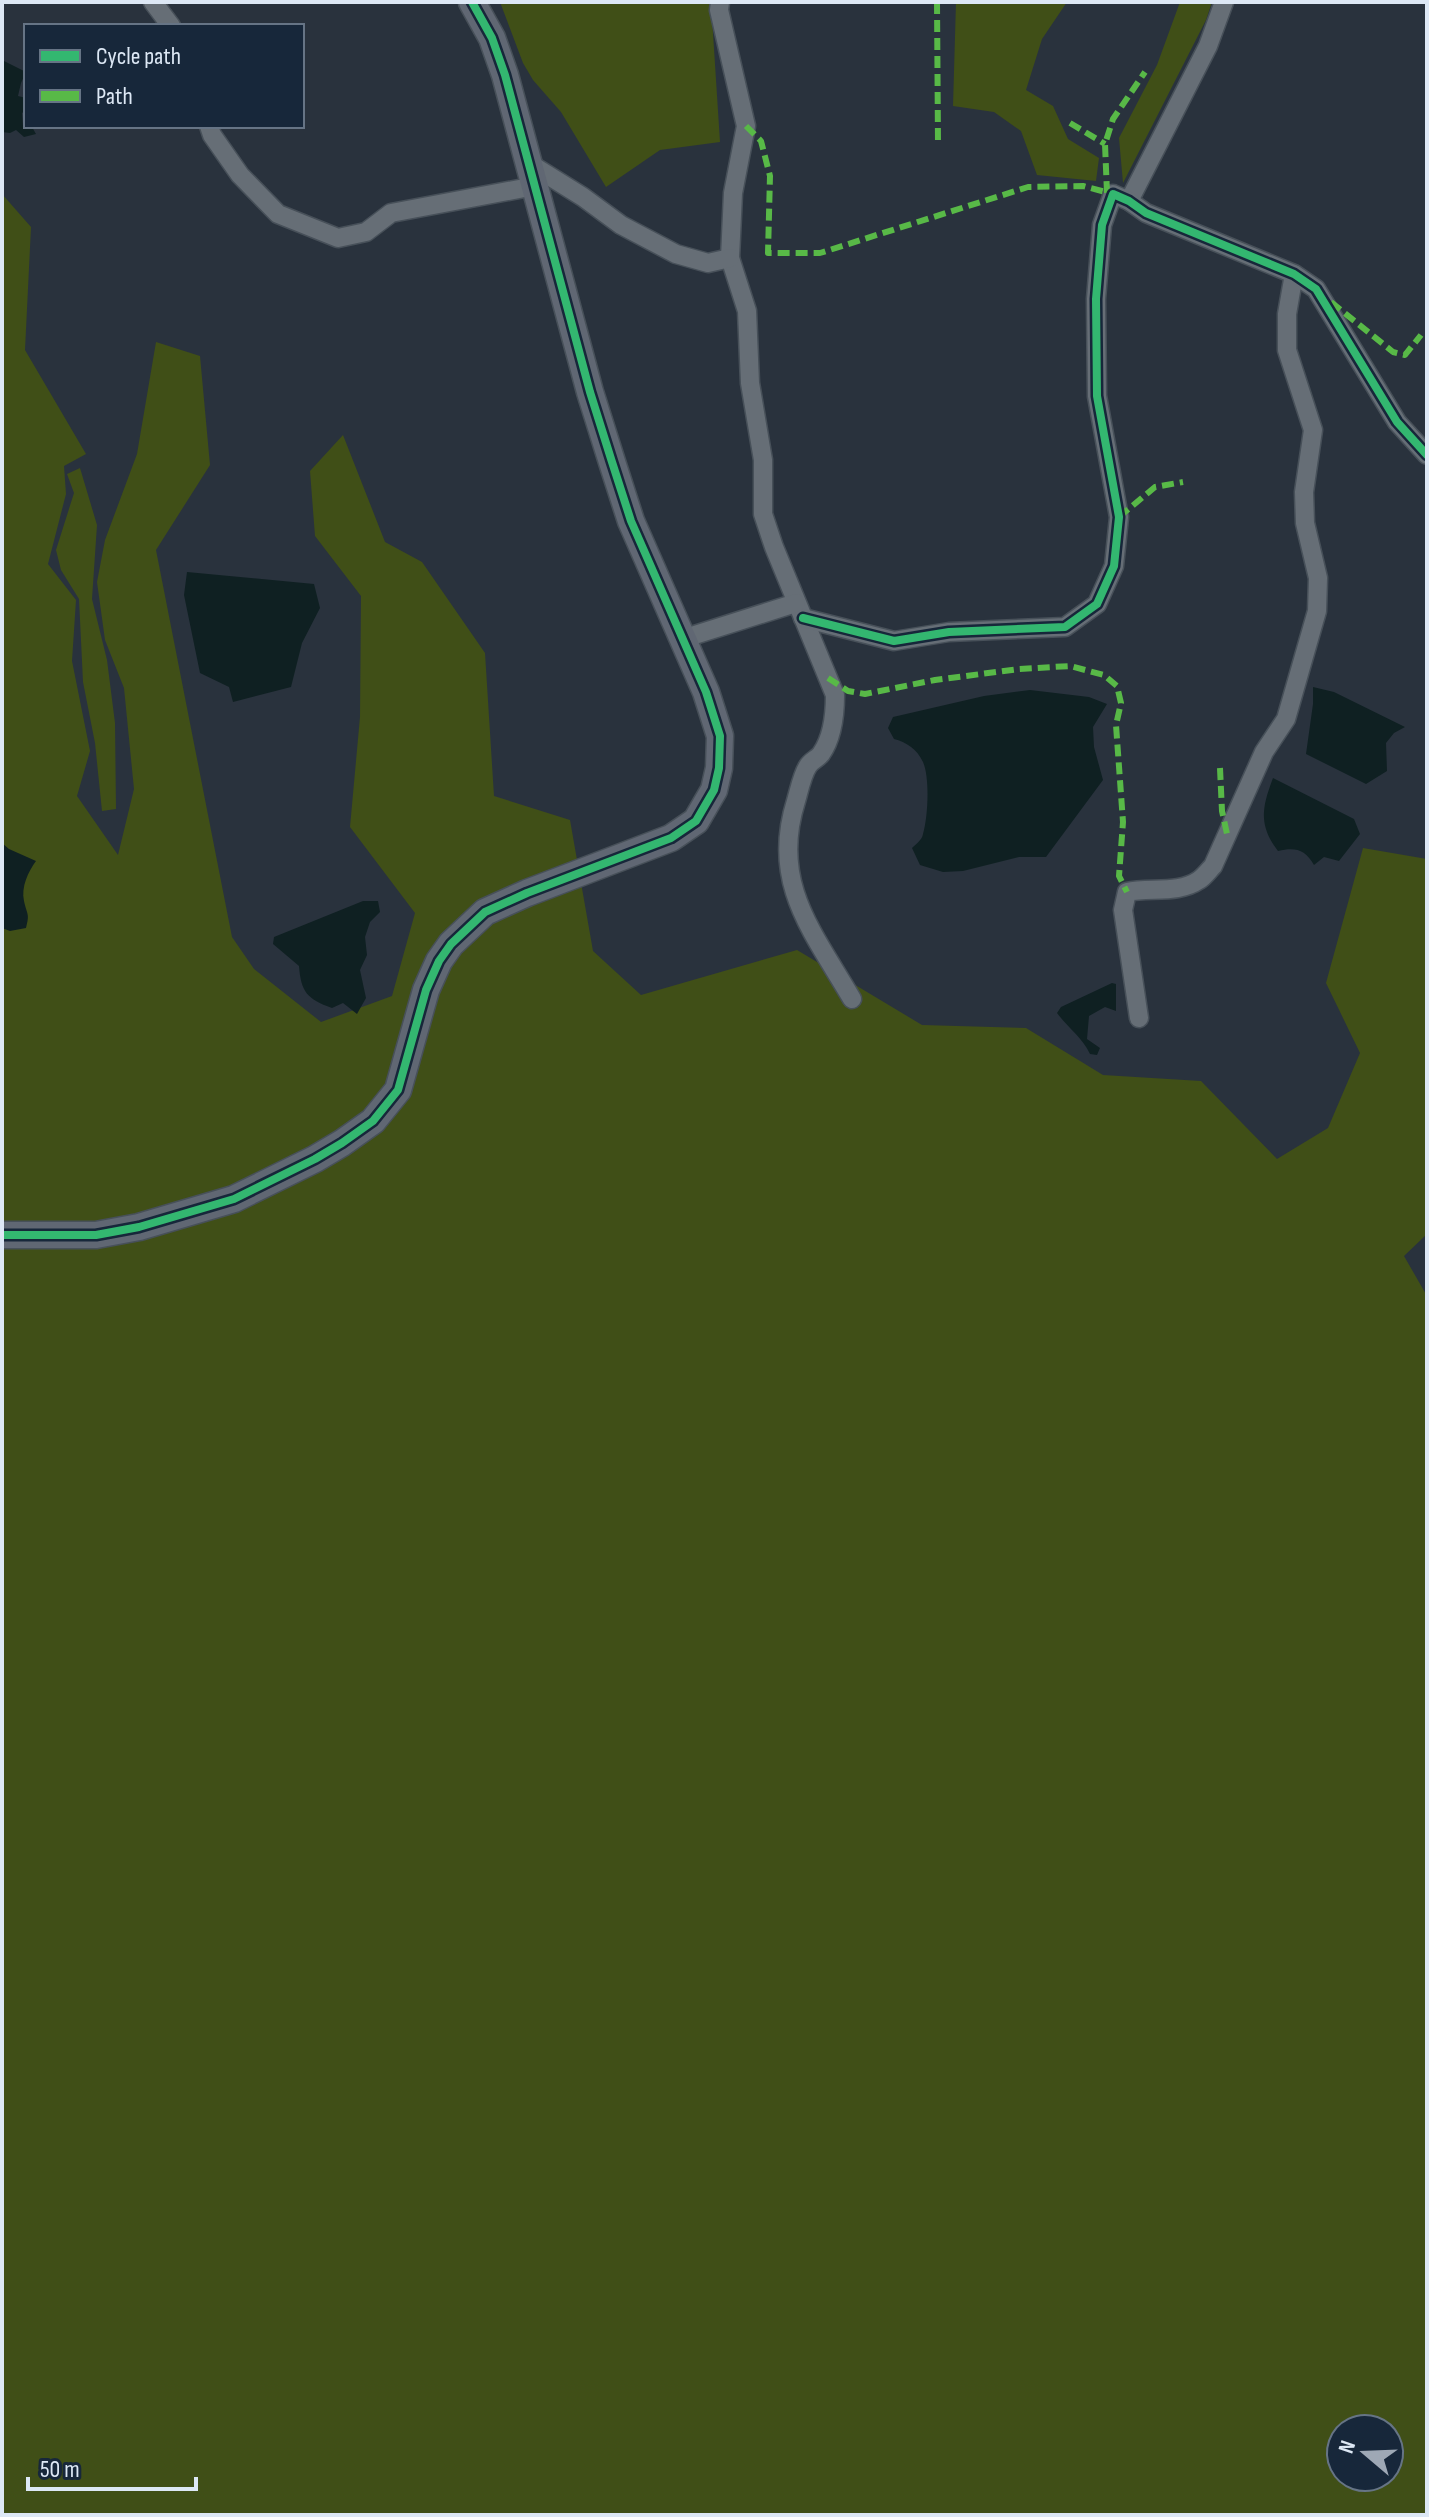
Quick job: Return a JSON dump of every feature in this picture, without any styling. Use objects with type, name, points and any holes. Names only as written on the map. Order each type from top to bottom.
[{"type":"street","points":[[153,2],[170,24]]},
{"type":"street","points":[[2,1235],[96,1235],[139,1227],[234,1199],[315,1159],[373,1121],[398,1090],[426,990],[439,961],[451,944],[485,912],[671,838],[696,821],[714,790],[719,768],[720,736],[706,692],[631,521],[590,392],[505,75],[492,38],[472,2]]},
{"type":"street","points":[[720,2],[719,10],[746,126],[733,193],[730,258],[747,311],[750,383],[763,460],[763,514],[835,695],[835,719],[822,753],[807,767],[789,822],[786,853],[791,887],[804,916],[852,999]]},
{"type":"street","points":[[1129,201],[1208,46],[1224,2]]},
{"type":"street","points":[[210,128],[240,175],[278,214],[338,238],[366,232],[391,213],[532,175],[583,197],[621,225],[676,254],[708,263],[730,258]]},
{"type":"street","points":[[682,639],[800,610],[894,641],[949,632],[1065,627],[1097,604],[1114,566],[1119,517],[1097,396],[1096,299],[1102,225],[1113,194],[1146,213],[1294,274],[1316,289],[1397,422],[1427,455]]},
{"type":"street","points":[[1139,1018],[1123,910],[1127,892],[1143,888],[1179,888],[1199,880],[1213,866],[1264,752],[1286,719],[1317,611],[1318,578],[1305,523],[1304,492],[1313,430],[1287,350],[1287,314],[1294,274]]},
{"type":"green space","points":[[500,2],[711,2],[720,142],[660,150],[606,187],[561,112],[533,80],[523,63]]},
{"type":"green space","points":[[956,2],[1067,2],[1042,39],[1026,90],[1053,106],[1068,139],[1099,158],[1096,181],[1037,175],[1021,131],[994,112],[953,106]]},
{"type":"green space","points":[[1180,2],[1212,2],[1206,20],[1123,183],[1119,138],[1157,65]]},
{"type":"green space","points":[[2,194],[31,227],[25,350],[86,454],[64,466],[66,494],[48,564],[76,600],[72,661],[90,751],[77,796],[118,855],[134,789],[124,688],[105,640],[97,582],[105,540],[137,454],[156,342],[200,356],[210,465],[156,550],[232,937],[254,969],[321,1022],[392,996],[415,913],[350,827],[360,717],[361,596],[315,536],[310,471],[343,435],[385,542],[422,562],[485,653],[494,796],[570,820],[593,951],[641,995],[797,950],[922,1025],[1026,1028],[1103,1075],[1201,1081],[1277,1159],[1328,1128],[1360,1053],[1326,983],[1363,848],[1427,859],[1427,1234],[1404,1256],[1427,1296],[1427,2515],[2,2515]]},
{"type":"green space","points":[[80,468],[97,525],[92,599],[107,660],[115,723],[116,809],[102,811],[95,743],[83,682],[79,599],[61,570],[56,550],[74,493],[67,474]]},
{"type":"shaded area","points":[[2,60],[24,71],[18,96],[24,98],[23,126],[33,128],[36,134],[24,137],[16,130],[2,132]]},
{"type":"shaded area","points":[[187,572],[314,584],[320,608],[302,643],[291,687],[233,702],[229,687],[200,673],[184,595]]},
{"type":"shaded area","points":[[1313,687],[1334,692],[1405,727],[1394,733],[1386,743],[1387,771],[1366,784],[1306,754]]},
{"type":"shaded area","points":[[1030,690],[1089,697],[1107,704],[1093,727],[1094,747],[1103,780],[1046,857],[1019,857],[963,871],[943,872],[920,865],[912,848],[925,827],[927,778],[921,757],[907,744],[894,739],[888,728],[893,717],[984,696]]},
{"type":"shaded area","points":[[1273,778],[1354,819],[1360,834],[1339,861],[1324,857],[1314,865],[1299,850],[1278,851],[1267,833],[1264,816]]},
{"type":"shaded area","points":[[2,843],[36,861],[23,890],[28,917],[26,928],[10,931],[2,928]]},
{"type":"shaded area","points":[[363,901],[378,901],[380,912],[370,922],[365,937],[367,955],[360,970],[366,998],[357,1014],[343,1003],[332,1008],[311,998],[301,982],[299,966],[273,944],[274,937]]},
{"type":"shaded area","points":[[1112,983],[1116,984],[1116,1011],[1105,1007],[1089,1016],[1087,1039],[1100,1048],[1097,1055],[1090,1054],[1057,1013],[1061,1007]]},
{"type":"marked path","points":[[937,2],[938,143]]},
{"type":"marked path","points":[[1107,193],[1105,144],[1113,119],[1145,72]]},
{"type":"marked path","points":[[1070,123],[1105,144]]},
{"type":"marked path","points":[[746,126],[761,141],[770,176],[768,253],[820,253],[1028,187],[1083,186],[1113,194]]},
{"type":"marked path","points":[[1331,302],[1393,352],[1405,355],[1421,335]]},
{"type":"marked path","points":[[1119,517],[1155,487],[1183,482]]},
{"type":"marked path","points":[[828,678],[848,691],[865,694],[935,680],[1019,669],[1070,666],[1104,675],[1117,686],[1121,703],[1116,725],[1123,822],[1119,876],[1127,892]]},
{"type":"marked path","points":[[1220,768],[1222,811],[1227,834]]},
{"type":"cycle path","points":[[2,1235],[96,1235],[139,1227],[234,1199],[342,1143],[373,1121],[398,1090],[426,990],[439,961],[451,944],[485,912],[671,838],[696,821],[714,790],[719,768],[720,736],[706,692],[631,521],[590,392],[505,75],[492,38],[472,2]]},
{"type":"cycle path","points":[[803,618],[894,641],[949,632],[1065,627],[1097,604],[1114,566],[1119,517],[1097,396],[1096,299],[1102,225],[1113,194],[1146,213],[1294,274],[1316,289],[1397,422],[1427,455]]}]
